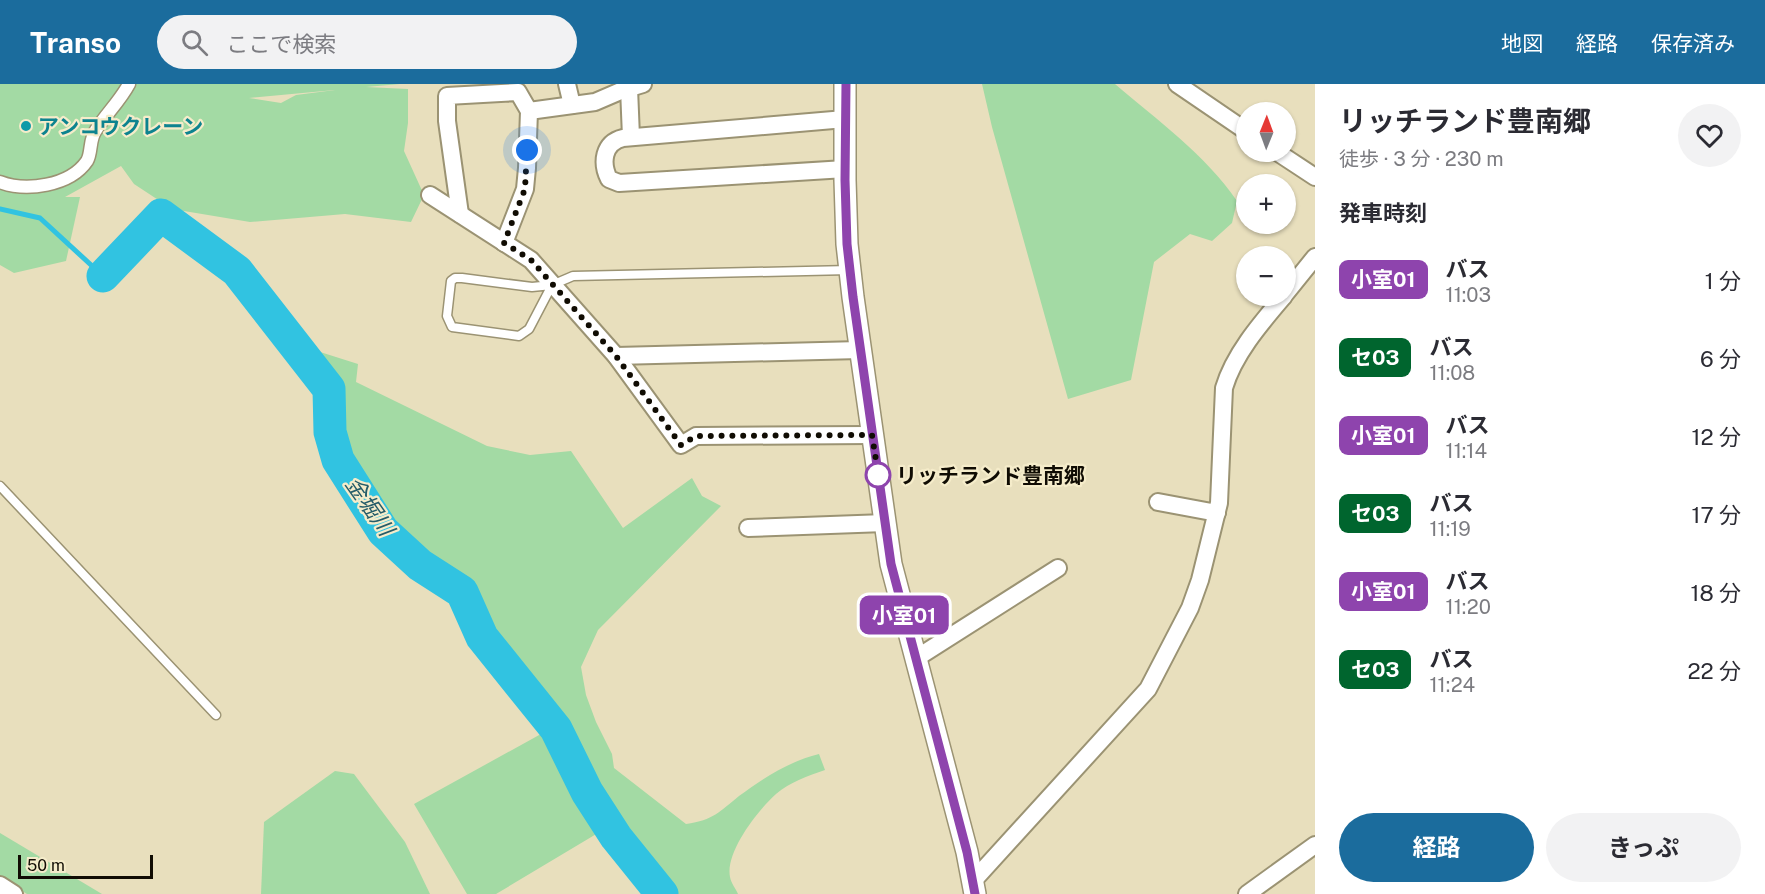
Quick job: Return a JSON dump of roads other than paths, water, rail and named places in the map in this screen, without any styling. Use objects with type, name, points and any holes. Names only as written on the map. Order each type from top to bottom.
[{"type":"street","points":[[0,182],[22,187],[35,187],[68,177],[87,161],[94,132],[114,108],[129,84]]},
{"type":"street","points":[[567,84],[572,105]]},
{"type":"street","points":[[846,84],[845,169],[850,270],[891,564],[975,887]]},
{"type":"street","points":[[1177,84],[1236,124]]},
{"type":"street","points":[[529,111],[595,102],[638,85],[631,137]]},
{"type":"street","points":[[460,214],[447,121],[447,96],[518,92],[529,111],[525,189],[504,243]]},
{"type":"street","points":[[845,119],[631,137],[612,142],[605,152],[605,168],[609,179],[613,182],[845,169]]},
{"type":"street","points":[[1292,162],[1315,177]]},
{"type":"street","points":[[430,195],[531,260],[616,356],[681,445],[696,436],[872,435]]},
{"type":"street","points":[[1296,280],[1315,257]]},
{"type":"street","points":[[975,887],[1148,689],[1190,609],[1200,580],[1219,503],[1224,388],[1228,373],[1275,306]]},
{"type":"street","points":[[616,356],[860,350]]},
{"type":"street","points":[[1158,502],[1217,513]]},
{"type":"street","points":[[748,528],[885,523]]},
{"type":"street","points":[[915,659],[1058,568]]},
{"type":"street","points":[[1247,894],[1315,845]]},
{"type":"street","points":[[0,885],[14,894]]},
{"type":"lane","points":[[552,285],[529,329],[519,336],[452,327],[447,316],[451,281],[462,278],[532,287],[552,285],[573,276],[850,270]]},
{"type":"lane","points":[[0,486],[216,715]]},
{"type":"waterway","points":[[0,209],[40,218],[103,276]]},
{"type":"waterway","name":"金堀川","points":[[103,276],[161,215],[237,271],[329,389],[330,432],[338,460],[383,531],[420,565],[462,592],[482,637],[556,729],[587,792],[616,837],[662,894]]},
{"type":"place","name":"アンコウクレーン","points":[[26,126]]},
{"type":"place","name":"リッチランド豊南郷","points":[[878,475]]}]
